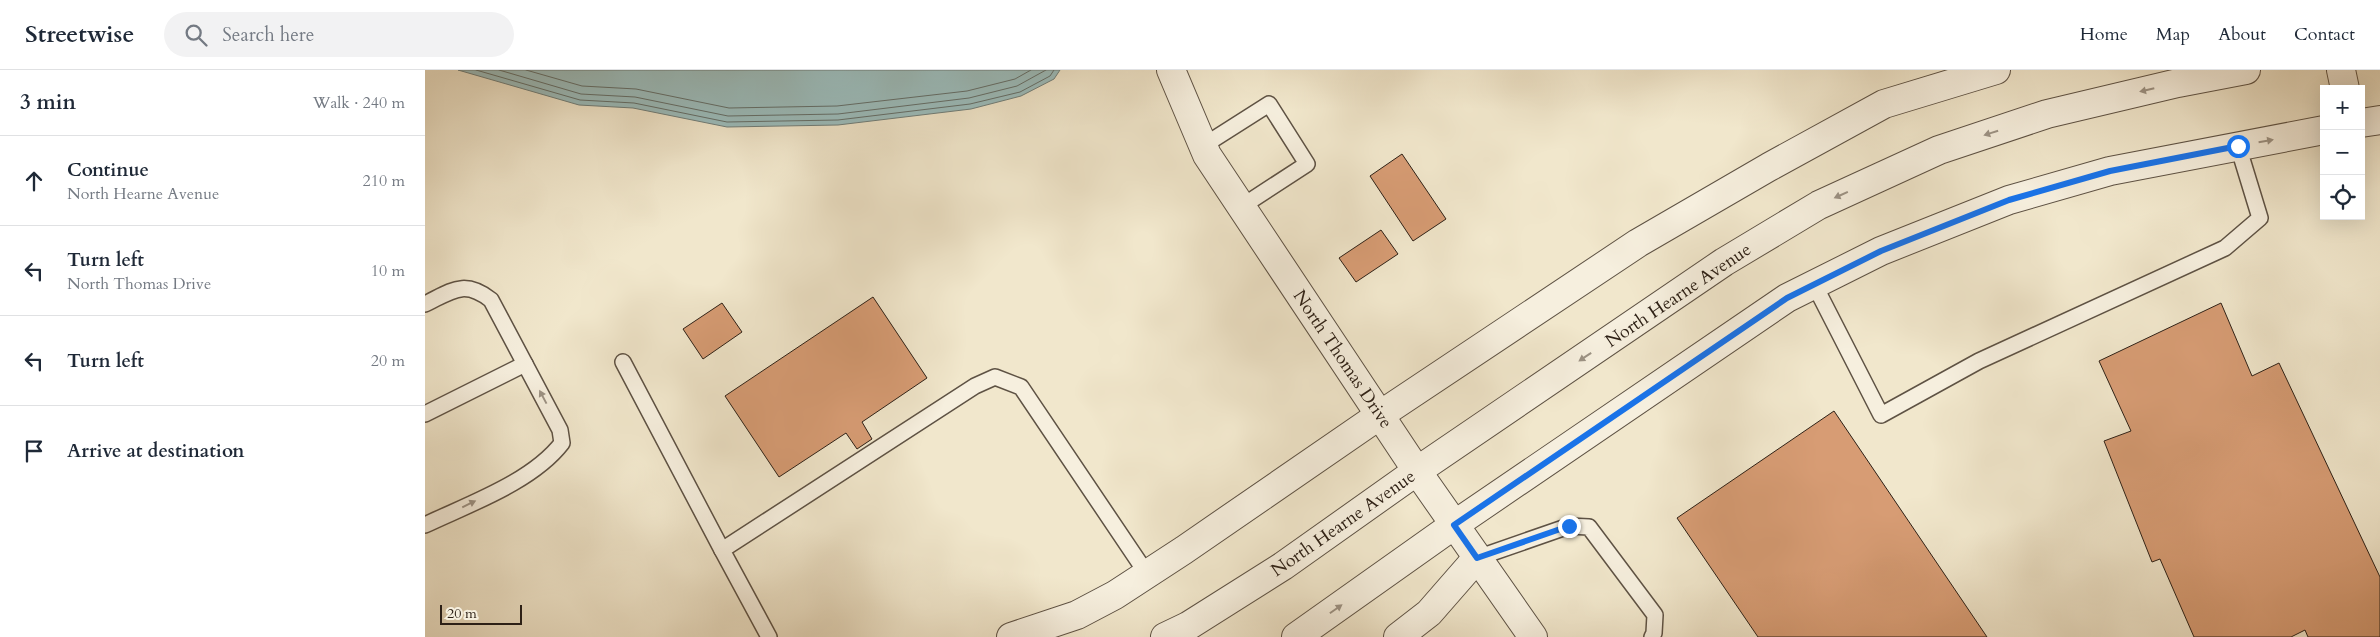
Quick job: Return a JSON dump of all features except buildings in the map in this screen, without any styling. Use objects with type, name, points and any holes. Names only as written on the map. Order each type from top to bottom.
[{"type":"street","name":"North Thomas Drive","points":[[1171,70],[1203,146],[1241,207],[1454,525],[1533,637]]},
{"type":"street","points":[[1011,637],[1077,615],[1147,574],[1380,414],[1638,243],[1769,167],[1884,104],[1996,70]]},
{"type":"street","name":"North Hearne Avenue","points":[[1165,637],[1188,626],[1283,566],[1417,470],[1725,262],[1819,205],[1939,150],[2047,114],[2178,83],[2246,70]]},
{"type":"street","points":[[2341,70],[2344,85]]},
{"type":"street","points":[[2365,122],[2380,120]]},
{"type":"street","points":[[1296,637],[1454,525],[1787,298],[1814,284],[1881,251],[2009,200],[2110,171],[2320,131]]},
{"type":"street","points":[[1398,637],[1429,613],[1477,558]]},
{"type":"lane","points":[[1203,146],[1269,104],[1307,164],[1241,207]]},
{"type":"lane","points":[[1814,284],[1881,415],[1979,361],[2225,248],[2260,218],[2238,146]]},
{"type":"lane","points":[[425,304],[452,291],[468,287],[479,291],[491,300],[560,430],[561,443],[539,466],[503,487],[425,525]]},
{"type":"lane","points":[[623,362],[769,637]]},
{"type":"lane","points":[[425,414],[525,364]]},
{"type":"lane","points":[[722,550],[975,386],[995,377],[1021,388],[1147,574]]},
{"type":"lane","points":[[1477,558],[1569,526],[1589,527],[1655,615],[1652,637]]},
{"type":"water","points":[[458,70],[1060,70],[1054,79],[1021,96],[971,109],[838,125],[727,127],[633,108],[579,105]]},
{"type":"route","points":[[1569,526],[1477,558],[1454,525],[1787,298],[1881,251],[2009,200],[2110,171],[2238,146]]}]
